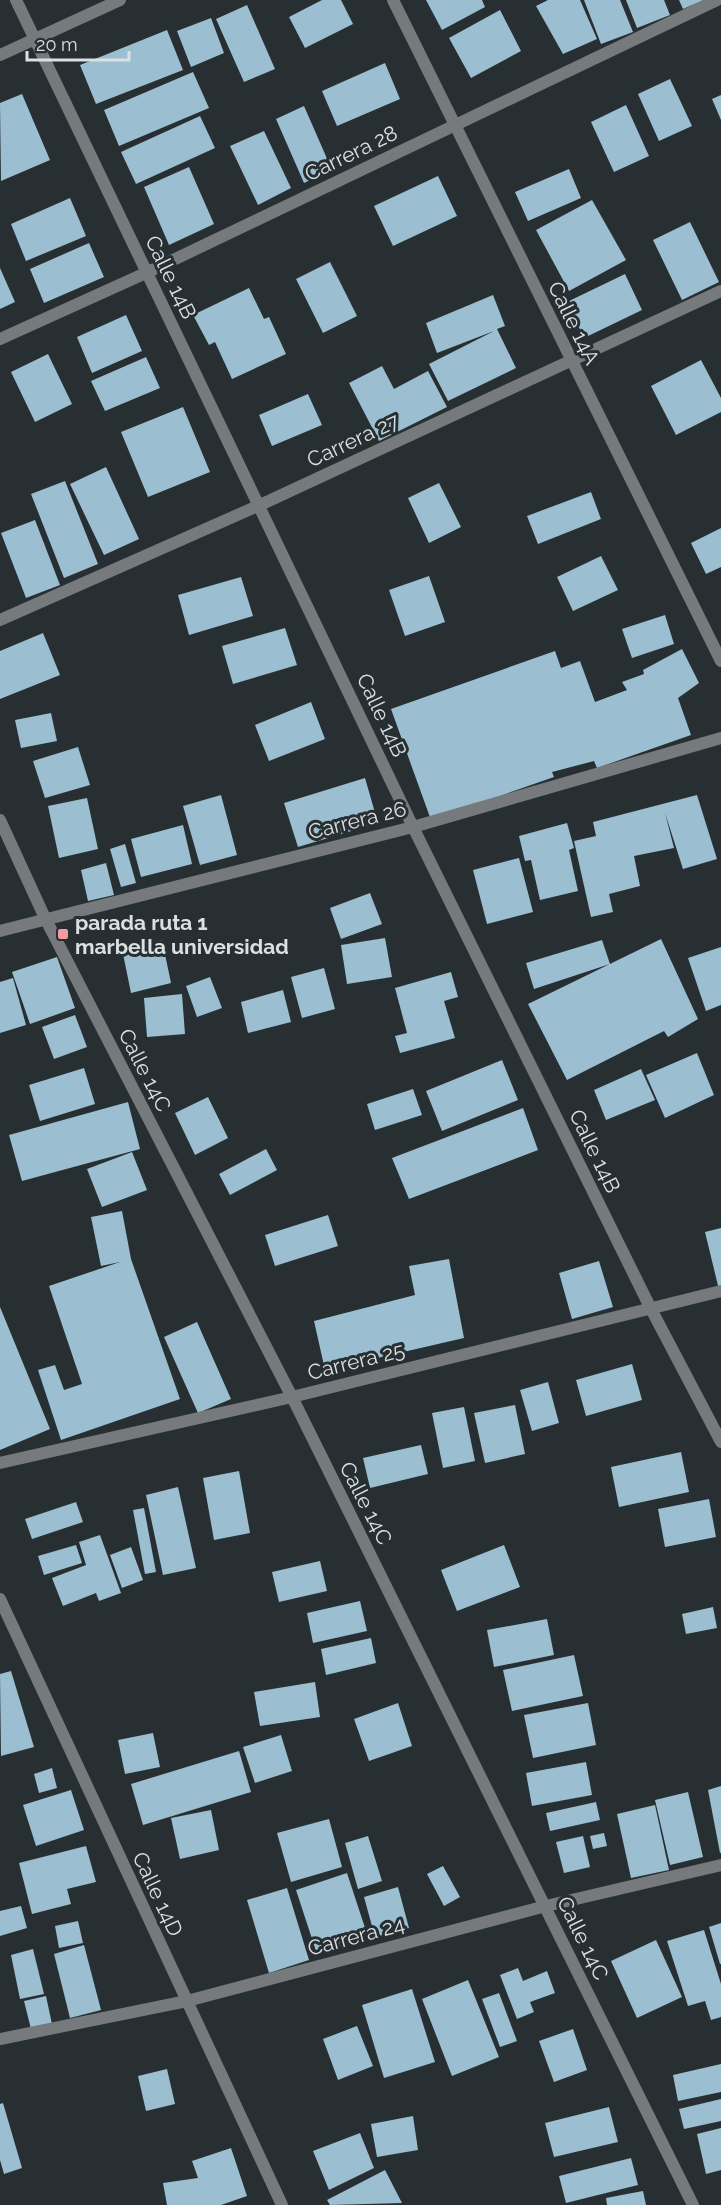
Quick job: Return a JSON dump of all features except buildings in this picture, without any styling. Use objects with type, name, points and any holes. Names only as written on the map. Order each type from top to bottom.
[{"type":"street","name":"Calle 14B","points":[[16,0],[260,504],[413,827],[650,1307],[721,1442]]},
{"type":"street","points":[[0,55],[120,0]]},
{"type":"street","name":"Calle 14A","points":[[393,0],[457,124],[570,361],[721,661]]},
{"type":"street","name":"Carrera 28","points":[[0,339],[148,272],[717,0]]},
{"type":"street","name":"Carrera 27","points":[[0,620],[260,504],[721,291]]},
{"type":"street","name":"Carrera 26","points":[[0,931],[413,827],[721,738]]},
{"type":"street","name":"Calle 14C","points":[[0,820],[45,918],[291,1397],[693,2205]]},
{"type":"street","name":"Carrera 25","points":[[0,1463],[291,1397],[721,1291]]},
{"type":"street","name":"Calle 14D","points":[[0,1599],[282,2205]]},
{"type":"street","name":"Carrera 24","points":[[0,2039],[187,2001],[546,1906],[721,1865]]},
{"type":"place","name":"parada ruta 1 marbella universidad","points":[[63,934]]}]
